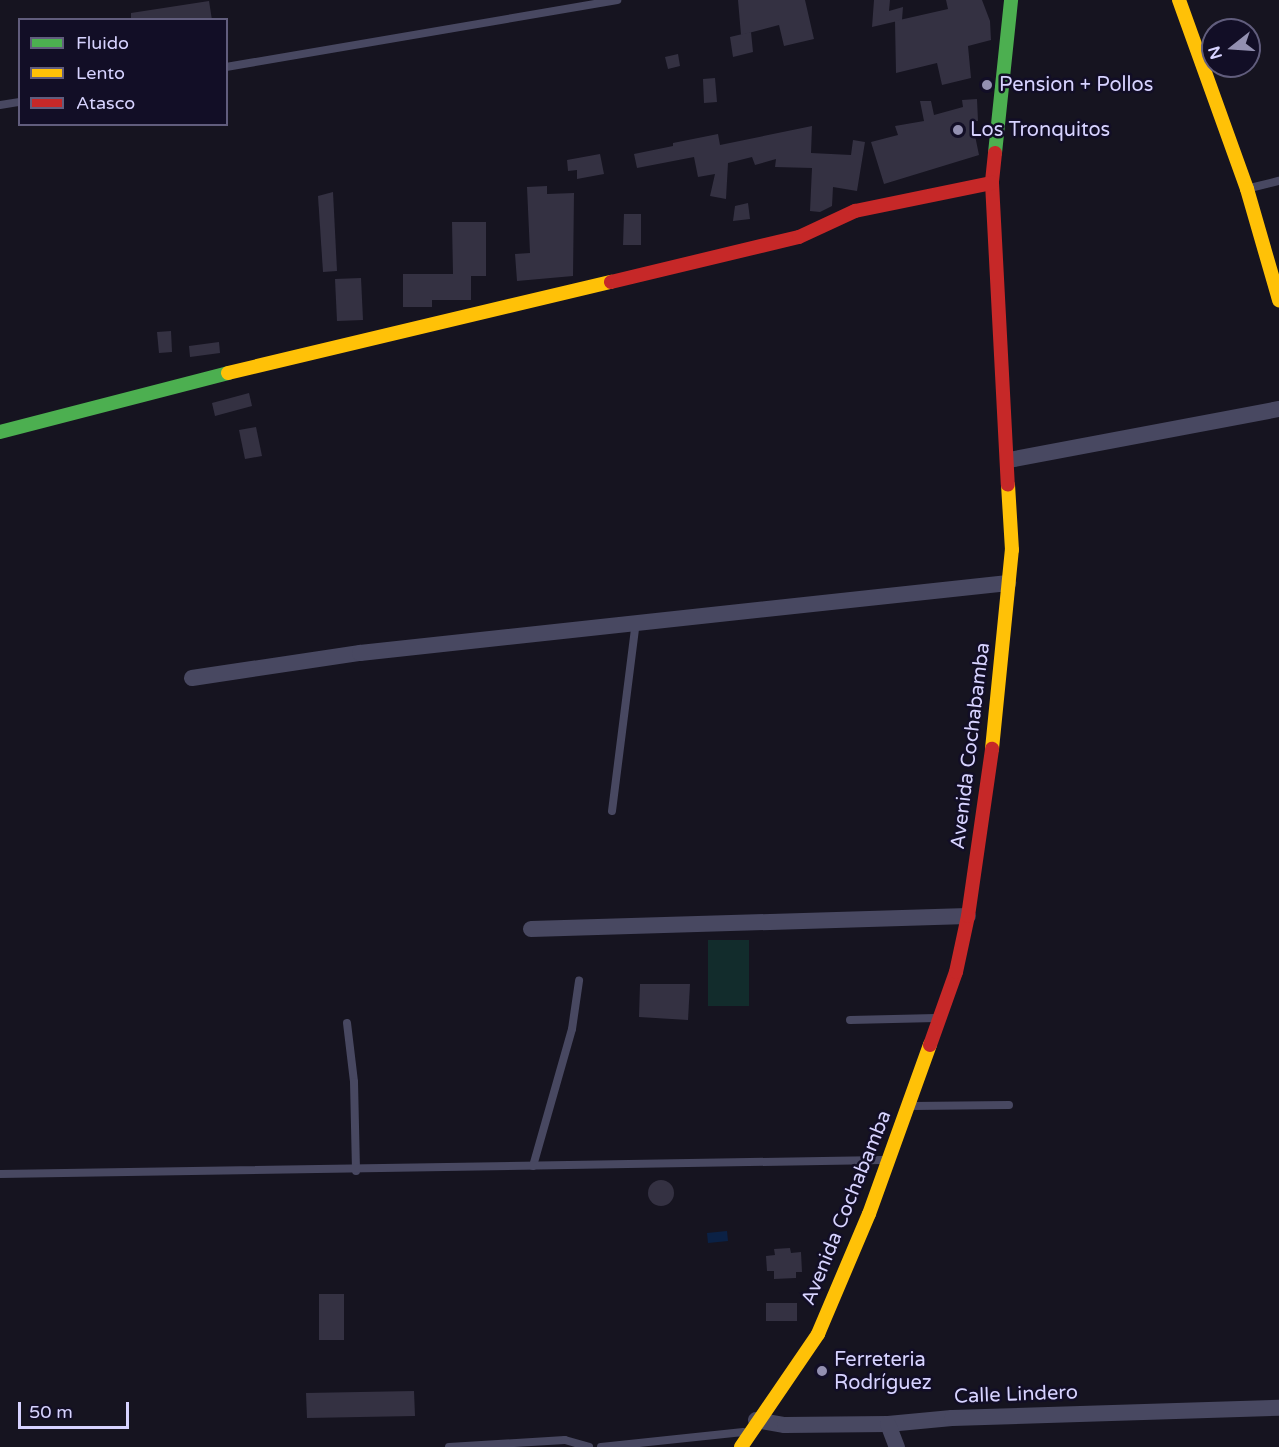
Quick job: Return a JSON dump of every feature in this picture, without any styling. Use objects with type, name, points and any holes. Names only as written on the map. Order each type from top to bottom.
[{"type":"main road","name":"Avenida Cochabamba","points":[[741,1447],[753,1426],[818,1334],[869,1214],[886,1160],[940,1018],[956,972],[968,915],[988,791],[1012,550],[1009,460],[992,183],[1011,0]]},
{"type":"main road","points":[[1179,0],[1247,189],[1279,300]]},
{"type":"main road","points":[[0,432],[269,363],[799,237],[855,211],[992,183]]},
{"type":"street","points":[[1009,460],[1279,409]]},
{"type":"street","points":[[192,678],[360,653],[636,622],[800,608],[1008,583]]},
{"type":"street","points":[[531,929],[968,915]]},
{"type":"street","name":"Calle Lindero","points":[[753,1426],[888,1424],[952,1418],[1279,1408]]},
{"type":"street","points":[[888,1424],[897,1447]]},
{"type":"lane","points":[[228,67],[617,0]]},
{"type":"lane","points":[[0,105],[18,102]]},
{"type":"lane","points":[[1247,189],[1279,181]]},
{"type":"lane","points":[[612,811],[636,622]]},
{"type":"lane","points":[[533,1166],[573,1029],[579,981]]},
{"type":"lane","points":[[850,1020],[940,1018]]},
{"type":"lane","points":[[347,1023],[354,1082],[356,1171]]},
{"type":"lane","points":[[908,1106],[1009,1105]]},
{"type":"lane","points":[[0,1174],[356,1171],[886,1160]]},
{"type":"lane","points":[[601,1447],[753,1426]]},
{"type":"lane","points":[[449,1447],[565,1440],[589,1447]]},
{"type":"green space","points":[[708,940],[749,940],[749,1006],[708,1006]]},
{"type":"water","points":[[727,1231],[728,1241],[708,1243],[707,1233]]},
{"type":"building","points":[[738,0],[805,0],[814,39],[784,46],[779,25],[741,35]]},
{"type":"building","points":[[874,0],[890,0],[889,11],[903,7],[902,20],[872,27]]},
{"type":"building","points":[[946,0],[982,0],[990,21],[991,40],[968,46],[971,78],[942,85],[937,63],[896,73],[895,21],[948,9]]},
{"type":"building","points":[[209,1],[212,18],[131,18],[131,13]]},
{"type":"building","points":[[751,32],[753,52],[733,57],[730,37]]},
{"type":"building","points":[[678,54],[680,66],[668,69],[665,57]]},
{"type":"building","points":[[715,78],[717,102],[704,103],[703,79]]},
{"type":"building","points":[[977,99],[978,121],[972,121],[979,155],[884,184],[871,142],[898,135],[895,126],[924,121],[920,101],[931,101],[934,115],[963,107],[962,100]]},
{"type":"building","points":[[812,126],[811,153],[851,155],[853,140],[865,142],[857,191],[833,187],[832,206],[820,212],[810,211],[812,168],[775,167],[776,159],[755,165],[752,157],[728,163],[726,199],[710,196],[715,174],[698,177],[694,157],[637,168],[634,154],[718,134],[720,145]]},
{"type":"building","points":[[600,154],[604,174],[577,179],[577,170],[568,171],[567,160]]},
{"type":"building","points":[[547,186],[547,194],[574,193],[573,276],[517,281],[515,254],[530,253],[527,187]]},
{"type":"building","points":[[333,192],[337,271],[323,272],[318,196]]},
{"type":"building","points":[[748,203],[750,219],[733,221],[735,206]]},
{"type":"building","points":[[624,214],[641,214],[641,245],[623,245]]},
{"type":"building","points":[[452,222],[486,222],[486,276],[471,276],[471,300],[432,300],[432,307],[403,307],[403,274],[453,274]]},
{"type":"building","points":[[361,278],[363,320],[337,321],[335,279]]},
{"type":"building","points":[[171,331],[172,352],[159,353],[157,332]]},
{"type":"building","points":[[219,342],[220,353],[190,357],[189,346]]},
{"type":"building","points":[[249,393],[252,406],[215,416],[212,403]]},
{"type":"building","points":[[256,427],[262,456],[245,459],[239,430]]},
{"type":"building","points":[[640,984],[690,984],[688,1020],[639,1017]]},
{"type":"building","points":[[661,1180],[670,1184],[674,1193],[670,1202],[661,1206],[652,1202],[648,1193],[652,1184]]},
{"type":"building","points":[[790,1248],[791,1253],[801,1252],[802,1272],[796,1272],[796,1278],[774,1279],[774,1271],[767,1271],[766,1256],[775,1255],[774,1249]]},
{"type":"building","points":[[319,1294],[344,1294],[344,1340],[319,1340]]},
{"type":"building","points":[[766,1303],[797,1303],[797,1321],[766,1321]]},
{"type":"building","points":[[414,1391],[415,1416],[307,1418],[306,1393]]},
{"type":"traffic: fast","points":[[995,153],[1011,0]]},
{"type":"traffic: fast","points":[[0,432],[228,373]]},
{"type":"traffic: slow","points":[[1179,0],[1247,189],[1279,300]]},
{"type":"traffic: slow","points":[[228,373],[611,282]]},
{"type":"traffic: slow","points":[[992,749],[1012,550],[1008,485]]},
{"type":"traffic: slow","points":[[741,1447],[818,1334],[869,1214],[930,1045]]},
{"type":"traffic: jam","points":[[995,153],[992,183],[1008,485]]},
{"type":"traffic: jam","points":[[611,282],[799,237],[855,211],[992,183]]},
{"type":"traffic: jam","points":[[930,1045],[956,972],[968,916],[992,749]]},
{"type":"place","name":"Pension + Pollos","points":[[987,85]]},
{"type":"place","name":"Los Tronquitos","points":[[958,130]]},
{"type":"place","name":"Ferreteria Rodríguez","points":[[822,1371]]}]
